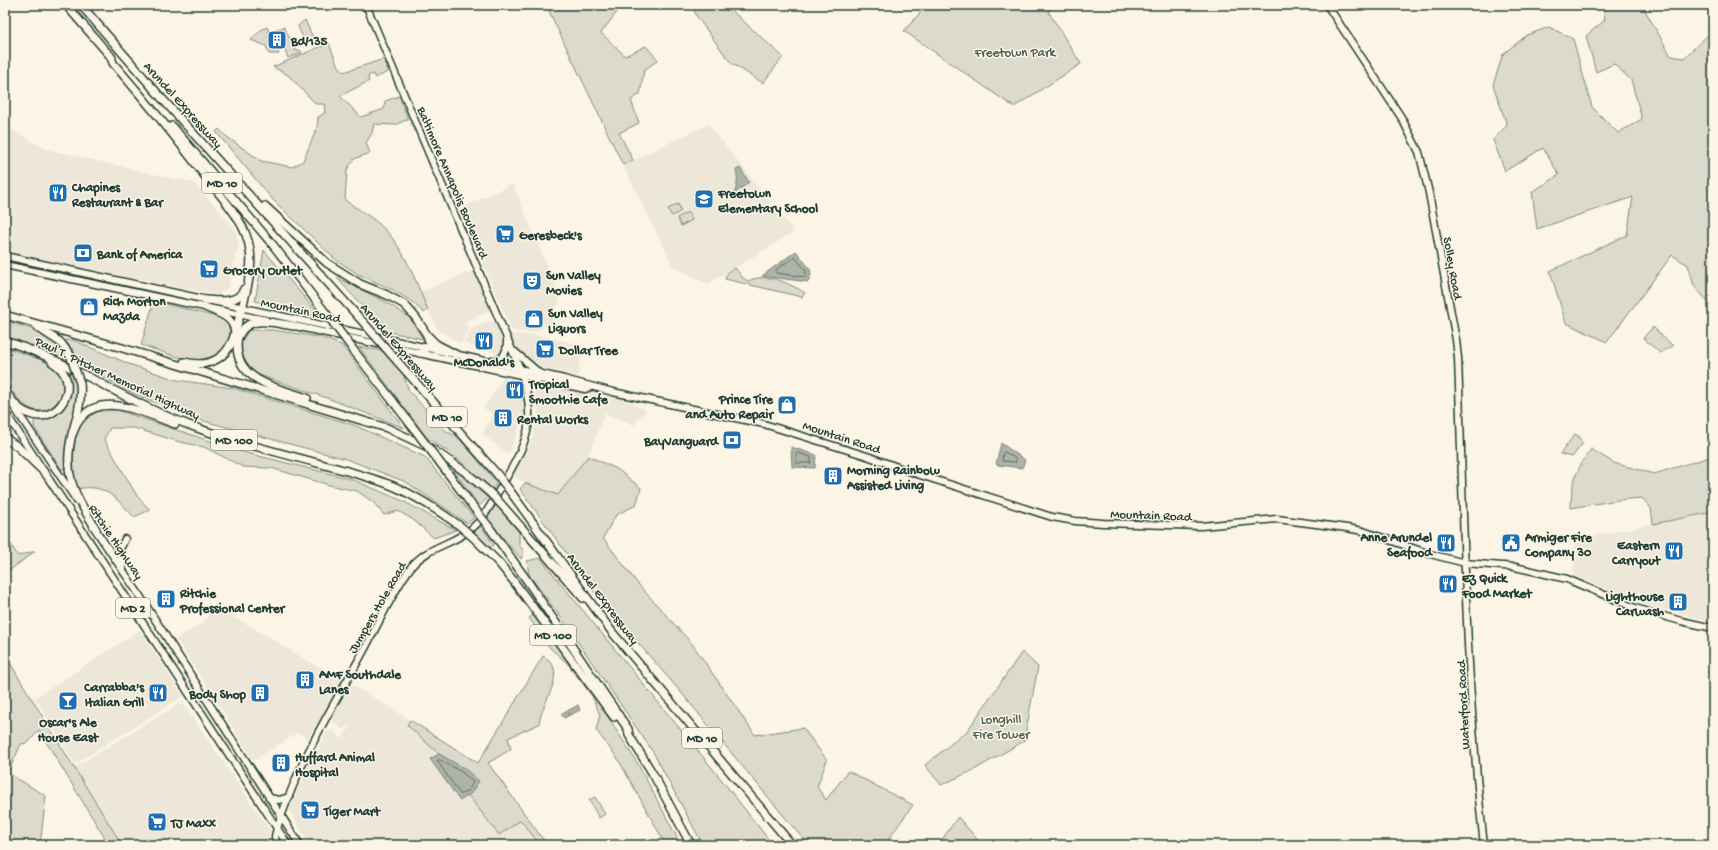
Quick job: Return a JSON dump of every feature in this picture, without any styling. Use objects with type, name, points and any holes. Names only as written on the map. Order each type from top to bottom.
[{"type":"highway","name":"Arundel Expressway","points":[[66,5],[227,189],[328,316],[489,527],[628,730],[629,735],[653,774],[691,845]]},
{"type":"highway","name":"Arundel Expressway","points":[[81,5],[158,94],[364,323],[497,474],[612,632],[792,845]]},
{"type":"highway","points":[[110,55],[113,63],[168,128],[239,222],[246,235],[250,249],[250,266],[235,340]]},
{"type":"highway","points":[[227,170],[327,263],[360,284],[387,295],[405,306],[416,318],[427,335],[436,344],[455,354]]},
{"type":"highway","points":[[206,304],[233,300],[242,293],[248,278]]},
{"type":"highway","points":[[206,304],[231,320],[234,326],[235,340],[240,362],[253,377],[354,417]]},
{"type":"highway","name":"Paul T. Pitcher Memorial Highway","points":[[5,315],[119,347],[354,417],[387,428],[432,449],[464,471],[501,504],[612,632]]},
{"type":"highway","points":[[5,318],[26,323],[45,331],[60,342],[70,355],[80,383],[80,405],[68,462],[70,478],[75,494],[96,529]]},
{"type":"highway","points":[[119,347],[188,363],[205,364],[219,359],[226,353],[243,328],[254,322],[294,326]]},
{"type":"highway","points":[[420,353],[428,348],[430,343],[427,335]]},
{"type":"highway","points":[[5,392],[23,411],[33,415],[38,415],[50,413],[58,408],[64,400],[67,389],[66,377],[61,368],[49,360],[8,342]]},
{"type":"highway","name":"Paul T. Pitcher Memorial Highway","points":[[8,342],[60,361],[131,400],[172,418],[217,435],[349,471],[392,486],[426,503],[460,526],[499,563],[625,732],[629,735]]},
{"type":"highway","points":[[73,433],[82,417],[92,409],[107,404],[116,405],[217,438],[256,446]]},
{"type":"highway","points":[[5,438],[18,447],[46,474]]},
{"type":"main road","name":"Baltimore Annapolis Boulevard","points":[[366,5],[521,371]]},
{"type":"main road","name":"Solley Road","points":[[1327,5],[1401,117],[1414,140],[1425,174],[1456,340],[1465,563]]},
{"type":"main road","name":"Mountain Road","points":[[5,256],[206,304]]},
{"type":"main road","name":"Mountain Road","points":[[5,265],[428,348],[486,361],[541,376],[587,384],[592,387],[773,426],[1058,518],[1103,523],[1176,526],[1201,526],[1277,519],[1317,523],[1363,532],[1430,554],[1465,563],[1515,567],[1567,579],[1636,608],[1681,621],[1713,628]]},
{"type":"main road","name":"Mountain Road","points":[[242,311],[294,326],[420,353],[521,371]]},
{"type":"main road","points":[[486,361],[498,360],[503,357],[507,349],[507,337]]},
{"type":"main road","points":[[512,349],[541,376],[527,389]]},
{"type":"main road","name":"Jumpers Hole Road","points":[[275,843],[281,817],[311,744],[410,568],[431,550],[464,534],[477,524],[488,509],[521,453],[527,436],[530,418],[527,389],[521,371]]},
{"type":"main road","name":"Ritchie Highway","points":[[5,392],[127,576],[300,845]]},
{"type":"main road","name":"Ritchie Highway","points":[[5,412],[288,845]]},
{"type":"main road","points":[[125,538],[119,551],[127,576]]},
{"type":"main road","name":"Waterford Road","points":[[1465,563],[1474,733],[1484,845]]},
{"type":"main road","points":[[109,570],[139,610],[142,612],[149,610]]},
{"type":"main road","points":[[269,798],[279,800],[289,797]]},
{"type":"shaded area","name":"Freetown Elementary School","points":[[708,124],[794,232],[708,284],[673,266],[623,165]]},
{"type":"shaded area","points":[[5,126],[46,149],[193,182],[234,227],[239,243],[228,288],[217,295],[5,252]]},
{"type":"shaded area","points":[[513,184],[560,298],[551,325],[531,333],[512,330],[459,209]]},
{"type":"shaded area","points":[[474,270],[490,311],[465,321],[469,330],[461,344],[438,330],[420,292]]},
{"type":"shaded area","points":[[491,321],[512,334],[535,335],[583,345],[578,376],[536,367],[526,361],[465,344],[471,329]]},
{"type":"shaded area","points":[[505,374],[518,378],[526,408],[509,455],[482,434],[493,415],[484,408]]},
{"type":"shaded area","points":[[538,383],[619,397],[646,410],[634,425],[605,413],[588,456],[558,495],[525,483],[512,475],[533,437],[538,415],[534,388]]},
{"type":"shaded area","points":[[1713,512],[1713,622],[1643,604],[1573,575],[1576,539]]},
{"type":"shaded area","points":[[216,607],[375,698],[410,720],[408,725],[439,754],[431,759],[460,801],[468,795],[499,835],[521,819],[540,845],[486,845],[491,840],[485,845],[310,845],[289,811],[304,776],[326,733],[333,729],[341,739],[352,725],[342,729],[323,713],[308,739],[297,733],[253,761],[223,711],[176,639],[203,623]]},
{"type":"shaded area","points":[[140,630],[183,696],[75,764],[35,698]]},
{"type":"shaded area","points":[[182,702],[270,830],[267,845],[122,845],[75,767]]},
{"type":"green space","points":[[546,5],[614,5],[617,12],[601,33],[625,56],[646,46],[658,60],[644,70],[640,94],[631,100],[639,123],[619,133],[633,160],[623,165]]},
{"type":"green space","points":[[692,5],[729,5],[730,9],[783,57],[763,83],[731,63],[697,17]]},
{"type":"green space","name":"Freetown Park","points":[[927,5],[1057,5],[1048,11],[1081,64],[1014,107],[904,31]]},
{"type":"green space","points":[[1603,5],[1642,5],[1671,56],[1684,58],[1713,30],[1713,301],[1711,305],[1694,286],[1688,265],[1672,255],[1607,342],[1566,323],[1550,271],[1627,235],[1633,197],[1537,229],[1532,192],[1559,175],[1543,148],[1505,171],[1493,140],[1507,125],[1493,85],[1503,54],[1527,35],[1549,27],[1573,39],[1592,107],[1618,133],[1642,119],[1631,80],[1614,64],[1596,72],[1586,36],[1605,20]]},
{"type":"green space","points":[[305,20],[315,42],[312,43],[306,41],[298,26]]},
{"type":"green space","points":[[267,27],[279,54],[269,54],[266,46],[251,40],[261,30]]},
{"type":"green space","points":[[284,27],[296,51],[300,50],[302,53],[288,58],[276,29]]},
{"type":"green space","points":[[329,43],[337,64],[344,72],[384,59],[388,72],[375,78],[373,74],[368,76],[369,81],[340,96],[361,117],[384,109],[385,101],[399,96],[408,119],[395,125],[374,124],[372,133],[366,143],[370,153],[354,159],[347,170],[345,200],[374,220],[387,232],[402,252],[428,310],[424,313],[411,301],[393,290],[356,273],[335,259],[273,200],[216,132],[219,129],[227,137],[261,161],[292,167],[303,161],[317,128],[318,117],[325,113],[324,104],[316,104],[288,75],[273,67]]},
{"type":"green space","points":[[678,204],[681,211],[672,216],[668,209]]},
{"type":"green space","points":[[688,212],[692,220],[681,226],[677,218]]},
{"type":"green space","points":[[264,250],[321,317],[255,301]]},
{"type":"green space","points":[[735,268],[743,278],[748,281],[770,278],[785,282],[805,293],[802,297],[725,279],[728,272]]},
{"type":"green space","points":[[336,277],[386,302],[410,318],[423,339],[385,331]]},
{"type":"green space","points":[[154,301],[221,318],[230,324],[230,335],[227,342],[220,351],[212,356],[202,359],[182,358],[141,345]]},
{"type":"green space","points":[[5,321],[33,330],[50,339],[64,352],[68,361],[5,337]]},
{"type":"green space","points":[[1653,327],[1673,346],[1660,353],[1643,338]]},
{"type":"green space","points":[[249,330],[272,330],[320,337],[342,345],[404,428],[327,398],[253,373],[241,356],[240,344]]},
{"type":"green space","points":[[65,340],[73,340],[129,364],[177,380],[233,388],[354,425],[425,457],[474,518],[467,523],[406,482],[346,459],[200,420],[134,394],[80,364],[73,350]]},
{"type":"green space","points":[[5,347],[47,363],[58,371],[63,379],[63,389],[60,397],[54,405],[46,410],[37,411],[27,406],[10,389],[4,378]]},
{"type":"green space","points":[[359,347],[382,351],[403,373],[409,391],[446,431],[458,437],[497,483],[493,489],[452,454],[427,438]]},
{"type":"green space","points":[[68,371],[74,373],[77,389],[77,405],[65,449],[65,467],[62,470],[34,427],[34,419],[53,416],[59,412],[67,402],[70,390]]},
{"type":"green space","points":[[114,409],[243,452],[351,479],[403,501],[456,530],[434,538],[412,519],[398,511],[384,515],[373,502],[357,491],[329,485],[271,468],[243,467],[204,447],[180,442],[134,428],[110,428],[104,439],[137,496],[150,510],[134,517],[115,498],[103,490],[95,488],[77,489],[75,479],[73,456],[74,444],[82,423],[98,410]]},
{"type":"green space","points":[[1575,434],[1580,437],[1580,441],[1583,443],[1572,457],[1560,454]]},
{"type":"green space","points":[[1591,449],[1614,463],[1654,474],[1713,456],[1713,512],[1653,524],[1651,508],[1642,498],[1618,500],[1571,508],[1575,477]]},
{"type":"green space","points":[[588,456],[617,469],[641,488],[636,505],[616,515],[603,538],[638,584],[693,645],[755,735],[803,728],[827,760],[817,787],[826,800],[848,771],[913,805],[887,841],[892,845],[808,845],[679,690],[598,597],[520,489],[525,483],[558,495]]},
{"type":"green space","points":[[452,468],[488,498],[479,506]]},
{"type":"green space","points":[[496,505],[519,530],[519,545],[524,551],[521,559],[487,519]]},
{"type":"green space","points":[[481,526],[494,545],[490,548],[473,533]]},
{"type":"green space","points":[[5,535],[18,556],[35,551],[5,574]]},
{"type":"green space","points":[[540,558],[717,774],[773,845],[703,845],[653,752],[565,623],[529,575],[527,561]]},
{"type":"green space","points":[[533,615],[596,698],[638,764],[681,845],[666,845],[618,759],[596,730],[600,715],[592,696],[567,663],[550,648],[529,618]]},
{"type":"green space","name":"Longhill Fire Tower","points":[[1022,652],[1038,667],[1024,741],[974,770],[941,785],[925,765],[967,731]]},
{"type":"green space","points":[[5,654],[122,845],[109,845],[39,730],[28,743],[21,744],[8,773],[46,796],[40,845],[5,845]]},
{"type":"green space","points":[[543,656],[551,662],[554,670],[554,678],[539,724],[508,738],[511,749],[488,763],[547,845],[540,845],[521,820],[499,835],[468,795],[479,781],[439,754],[407,725],[410,720],[478,763]]},
{"type":"green space","points":[[595,797],[605,814],[599,818],[589,800]]},
{"type":"green space","points":[[958,817],[982,845],[938,845]]},
{"type":"water","points":[[740,168],[749,182],[733,195],[737,183],[736,170]]},
{"type":"water","points":[[796,251],[810,269],[811,274],[808,282],[762,276]]},
{"type":"water","points":[[1001,443],[1025,460],[1022,468],[996,464]]},
{"type":"water","points":[[791,447],[816,455],[815,468],[792,467]]},
{"type":"water","points":[[578,705],[580,710],[564,718],[561,714],[565,711],[568,715],[569,714],[567,711]]},
{"type":"water","points":[[439,754],[464,768],[479,781],[471,793],[460,801],[430,759]]},
{"type":"place","name":"Bd/135","points":[[277,40]]},
{"type":"place","name":"Chapines Restaurant & Bar","points":[[58,193]]},
{"type":"place","name":"Freetown Elementary School","points":[[704,199]]},
{"type":"place","name":"Geresbeck's","points":[[505,234]]},
{"type":"place","name":"Bank of America","points":[[83,253]]},
{"type":"place","name":"Grocery Outlet","points":[[209,269]]},
{"type":"place","name":"Sun Valley Movies","points":[[532,281]]},
{"type":"place","name":"Rich Morton Mazda","points":[[89,307]]},
{"type":"place","name":"Sun Valley Liquors","points":[[534,319]]},
{"type":"place","name":"McDonald's","points":[[484,341]]},
{"type":"place","name":"Dollar Tree","points":[[545,349]]},
{"type":"place","name":"Tropical Smoothie Cafe","points":[[515,390]]},
{"type":"place","name":"Prince Tire and Auto Repair","points":[[787,405]]},
{"type":"place","name":"Rental Works","points":[[503,418]]},
{"type":"place","name":"BayVanguard","points":[[732,440]]},
{"type":"place","name":"Morning Rainbow Assisted Living","points":[[833,476]]},
{"type":"place","name":"Anne Arundel Seafood","points":[[1446,543]]},
{"type":"place","name":"Armiger Fire Company 30","points":[[1511,543]]},
{"type":"place","name":"Eastern Carryout","points":[[1674,551]]},
{"type":"place","name":"Ez Quick Food Market","points":[[1448,584]]},
{"type":"place","name":"Ritchie Professional Center","points":[[166,599]]},
{"type":"place","name":"Lighthouse Carwash","points":[[1678,602]]},
{"type":"place","name":"AMF Southdale Lanes","points":[[305,680]]},
{"type":"place","name":"Carrabba's Italian Grill","points":[[158,693]]},
{"type":"place","name":"Body Shop","points":[[260,693]]},
{"type":"place","name":"Oscar's Ale House East","points":[[68,701]]},
{"type":"place","name":"Huffard Animal Hospital","points":[[281,763]]},
{"type":"place","name":"Tiger Mart","points":[[310,810]]},
{"type":"place","name":"TJ Maxx","points":[[157,822]]}]
